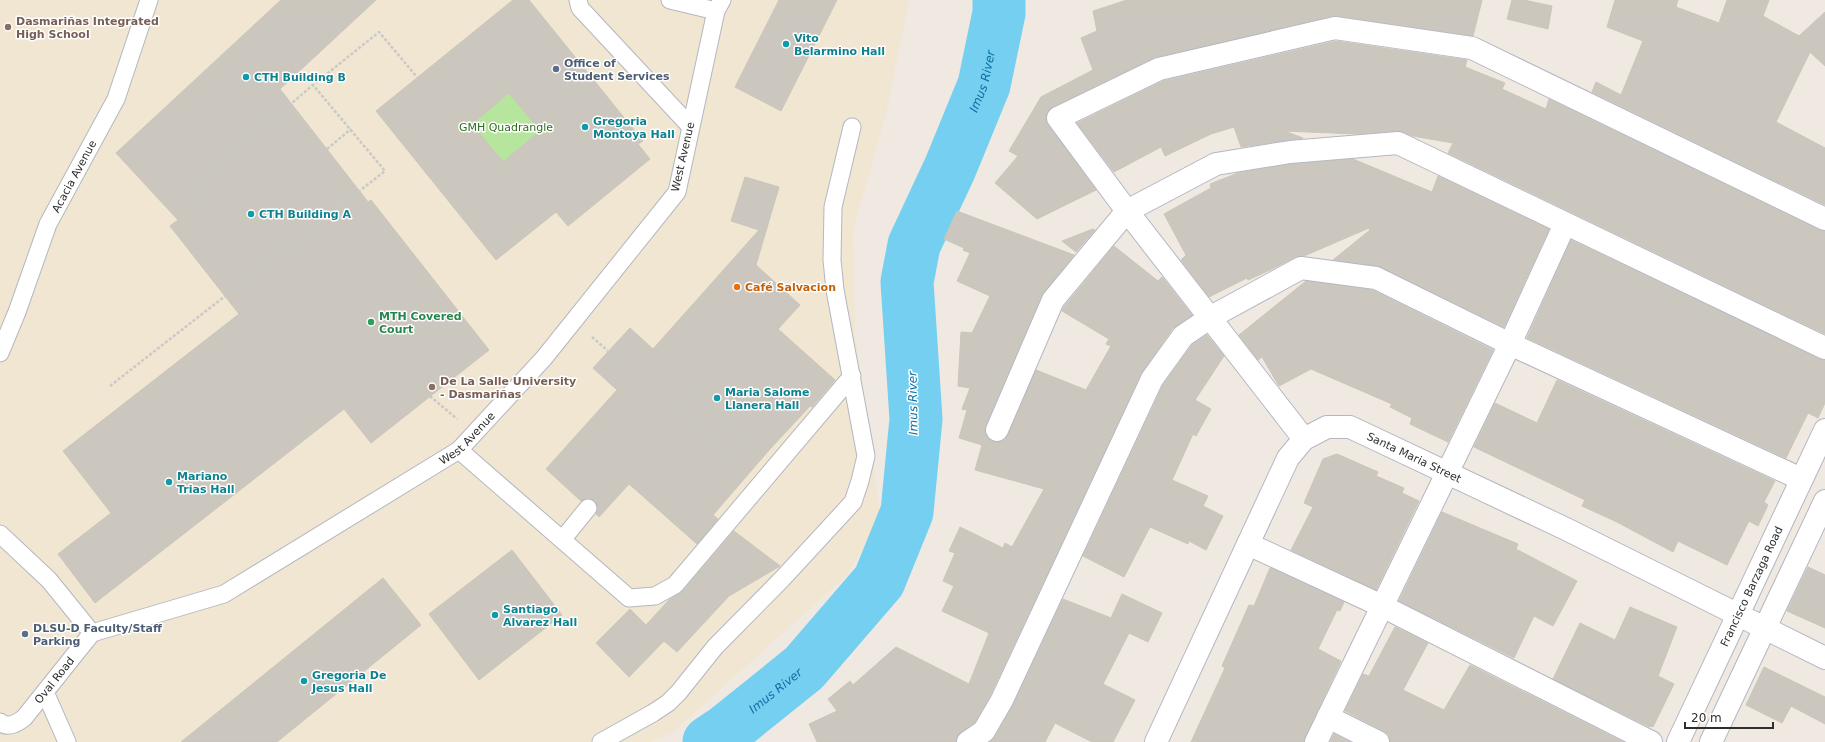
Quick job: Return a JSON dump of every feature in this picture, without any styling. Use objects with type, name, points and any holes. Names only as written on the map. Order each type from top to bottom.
[{"type":"street","points":[[1304,439],[1127,211],[1058,118],[1159,70],[1335,28],[1472,48],[1825,219]]},
{"type":"street","points":[[997,430],[1052,300],[1127,211],[1216,164],[1290,152],[1398,144],[1825,348]]},
{"type":"street","points":[[1316,742],[1510,344],[1565,224]]},
{"type":"street","points":[[968,742],[984,731],[1002,700],[1152,379],[1183,336],[1210,317],[1301,268],[1376,278],[1510,344],[1801,479]]},
{"type":"street","name":"Santa Maria Street","points":[[1156,742],[1288,458],[1304,439],[1327,427],[1350,427],[1448,472],[1765,627],[1825,658]]},
{"type":"street","name":"Francisco Barzaga Road","points":[[1678,742],[1825,430]]},
{"type":"street","points":[[1711,742],[1825,500]]},
{"type":"street","points":[[1248,544],[1382,606],[1651,742]]},
{"type":"street","points":[[1328,717],[1378,742]]},
{"type":"lane","name":"Acacia Avenue","points":[[0,353],[17,312],[48,224],[116,98],[149,0]]},
{"type":"lane","points":[[578,0],[580,8],[690,126]]},
{"type":"lane","points":[[670,0],[719,6]]},
{"type":"lane","name":"West Avenue","points":[[92,633],[224,594],[459,450],[544,358],[677,192],[690,126],[719,6]]},
{"type":"lane","points":[[601,742],[668,703],[715,647],[783,578],[853,502],[860,482],[866,456],[835,290],[832,260],[833,207],[852,126]]},
{"type":"lane","points":[[459,450],[629,598],[655,596],[675,585],[852,376]]},
{"type":"lane","points":[[562,540],[588,508]]},
{"type":"lane","points":[[0,534],[49,580],[92,633]]},
{"type":"lane","name":"Oval Road","points":[[0,722],[3,724],[14,725],[24,718],[92,633]]},
{"type":"lane","points":[[45,692],[67,742]]},
{"type":"path","points":[[201,202],[191,189],[313,85],[379,32],[417,78]]},
{"type":"path","points":[[110,386],[385,171],[313,85]]},
{"type":"path","points":[[327,149],[351,129]]},
{"type":"path","points":[[342,206],[351,216]]},
{"type":"path","points":[[250,267],[256,273]]},
{"type":"path","points":[[614,356],[627,368]]},
{"type":"path","points":[[674,410],[725,455],[742,438],[691,392]]},
{"type":"path","points":[[430,396],[474,434]]},
{"type":"shaded area","name":"De La Salle University - Dasmariñas","points":[[0,0],[909,0],[886,114],[853,230],[855,334],[871,440],[880,520],[846,576],[672,733],[651,742],[0,742]]},
{"type":"green space","name":"GMH Quadrangle","points":[[509,93],[540,131],[503,162],[472,124]]},
{"type":"building","points":[[281,0],[376,0],[280,89],[368,202],[371,200],[489,350],[371,443],[344,409],[95,603],[58,554],[111,513],[63,451],[239,314],[170,226],[178,220],[116,153]]},
{"type":"building","name":"Gregoria Montoya Hall","points":[[513,0],[529,0],[643,141],[638,144],[650,159],[568,226],[556,212],[496,260],[376,111]],"holes":[[[509,93],[540,131],[503,162],[472,124]]]},
{"type":"building","name":"Vito Belarmino Hall","points":[[779,0],[837,0],[781,111],[735,87]]},
{"type":"building","points":[[1127,0],[1482,0],[1473,36],[1332,16],[1156,57],[1053,107],[1047,112],[1046,119],[1048,125],[1096,190],[1037,219],[995,183],[1018,156],[1009,151],[1041,97],[1093,70],[1081,38],[1097,31],[1093,11]]},
{"type":"building","points":[[1512,0],[1524,0],[1552,6],[1548,29],[1507,19]]},
{"type":"building","points":[[1615,0],[1678,0],[1676,7],[1719,23],[1727,0],[1769,0],[1763,16],[1799,36],[1825,12],[1825,66],[1810,52],[1776,122],[1825,148],[1825,205],[1592,92],[1596,82],[1621,95],[1643,41],[1607,27]]},
{"type":"building","points":[[1336,41],[1467,60],[1465,67],[1505,83],[1502,89],[1546,109],[1549,99],[1820,230],[1825,231],[1825,334],[1448,153],[1453,143],[1413,136],[1397,131],[1356,134],[1284,131],[1303,138],[1241,147],[1234,127],[1211,134],[1165,156],[1161,147],[1114,172],[1077,123],[1163,81]]},
{"type":"building","points":[[1353,159],[1432,192],[1438,176],[1549,229],[1504,327],[1381,267],[1333,260],[1370,230],[1369,228],[1304,256],[1295,257],[1248,280],[1247,278],[1209,297],[1181,260],[1186,255],[1164,214],[1211,188],[1210,184],[1238,173],[1292,164]]},
{"type":"building","name":"Maria Salome Llanera Hall","points":[[745,177],[779,187],[756,265],[800,305],[778,329],[835,380],[812,407],[810,406],[770,449],[713,515],[718,519],[697,544],[629,484],[599,517],[596,514],[598,509],[595,501],[589,498],[581,501],[546,469],[617,390],[593,368],[630,328],[653,349],[759,230],[731,221]]},
{"type":"building","points":[[957,211],[1074,255],[1042,295],[986,425],[985,432],[987,438],[992,441],[999,442],[1005,440],[1036,370],[1086,390],[1111,346],[1106,344],[1109,339],[1062,311],[1114,246],[1158,281],[1162,277],[1192,315],[1173,328],[1141,374],[991,694],[975,722],[957,736],[956,742],[817,742],[809,724],[837,711],[828,699],[850,681],[853,685],[896,647],[969,684],[989,633],[942,611],[954,586],[943,581],[955,553],[949,551],[960,527],[1003,548],[1005,543],[1012,547],[1044,489],[975,470],[982,445],[959,438],[967,410],[962,409],[970,388],[958,386],[961,332],[972,333],[990,296],[957,281],[970,253],[963,250],[964,248],[944,239]]},
{"type":"building","points":[[1093,229],[1095,230],[1076,252],[1062,241]]},
{"type":"building","points":[[1571,240],[1820,359],[1825,360],[1825,403],[1818,418],[1808,413],[1786,458],[1527,338]]},
{"type":"building","points":[[1306,281],[1372,290],[1493,350],[1448,442],[1410,424],[1412,418],[1390,407],[1392,404],[1311,369],[1279,386],[1262,357],[1258,360],[1239,335]]},
{"type":"building","points":[[1207,335],[1224,356],[1195,400],[1211,409],[1196,436],[1193,434],[1172,480],[1208,496],[1203,506],[1223,516],[1206,550],[1189,541],[1188,544],[1150,527],[1124,577],[1083,556],[1163,385],[1192,345]]},
{"type":"building","points":[[1557,380],[1775,481],[1764,502],[1768,505],[1758,526],[1749,521],[1727,565],[1678,541],[1673,552],[1617,522],[1582,506],[1585,500],[1474,447],[1495,403],[1537,423]]},
{"type":"building","points":[[1337,454],[1378,472],[1376,476],[1404,488],[1402,493],[1419,501],[1376,590],[1291,550],[1313,507],[1304,503],[1323,459]]},
{"type":"building","points":[[1442,512],[1518,544],[1516,549],[1577,581],[1553,626],[1534,616],[1514,658],[1399,601]]},
{"type":"building","points":[[734,531],[780,566],[729,596],[677,652],[664,641],[629,677],[596,643],[630,609],[646,625],[669,600],[683,591]]},
{"type":"building","name":"Santiago Alvarez Hall","points":[[512,550],[562,615],[479,680],[429,614]]},
{"type":"building","points":[[1808,567],[1825,575],[1825,628],[1787,611]]},
{"type":"building","points":[[1270,568],[1344,602],[1340,611],[1337,610],[1318,649],[1341,661],[1304,742],[1191,742],[1225,668],[1222,666],[1249,605],[1254,606]]},
{"type":"building","name":"Gregoria De Jesus Hall","points":[[383,578],[421,625],[277,742],[181,742]]},
{"type":"building","points":[[1122,594],[1162,613],[1148,642],[1129,633],[1103,684],[1135,700],[1113,742],[1092,742],[1055,723],[1045,742],[990,742],[995,737],[1013,705],[1063,599],[1111,618]]},
{"type":"building","points":[[1630,607],[1677,627],[1658,676],[1674,684],[1653,727],[1650,727],[1553,679],[1580,623],[1615,640]]},
{"type":"building","points":[[1395,627],[1428,643],[1403,690],[1444,710],[1470,665],[1623,742],[1390,742],[1389,735],[1384,731],[1345,711],[1363,674],[1369,676]]},
{"type":"building","points":[[1764,667],[1825,697],[1825,724],[1791,706],[1782,723],[1746,705]]},
{"type":"building","points":[[1334,734],[1350,742],[1330,742]]},
{"type":"waterway","name":"Imus River","points":[[709,742],[727,730],[804,668],[879,581],[907,512],[916,419],[907,282],[914,245],[950,168],[984,85],[999,13],[999,0]]},
{"type":"place","name":"Dasmariñas Integrated High School","points":[[8,27]]},
{"type":"place","name":"Vito Belarmino Hall","points":[[786,44]]},
{"type":"place","name":"Office of Student Services","points":[[556,69]]},
{"type":"place","name":"CTH Building B","points":[[246,77]]},
{"type":"place","name":"Gregoria Montoya Hall","points":[[585,127]]},
{"type":"place","name":"CTH Building A","points":[[251,214]]},
{"type":"place","name":"Café Salvacion","points":[[737,287]]},
{"type":"place","name":"MTH Covered Court","points":[[371,322]]},
{"type":"place","name":"De La Salle University - Dasmariñas","points":[[432,387]]},
{"type":"place","name":"Maria Salome Llanera Hall","points":[[717,398]]},
{"type":"place","name":"Mariano Trias Hall","points":[[169,482]]},
{"type":"place","name":"Santiago Alvarez Hall","points":[[495,615]]},
{"type":"place","name":"DLSU-D Faculty/Staff Parking","points":[[25,634]]},
{"type":"place","name":"Gregoria De Jesus Hall","points":[[304,681]]}]
